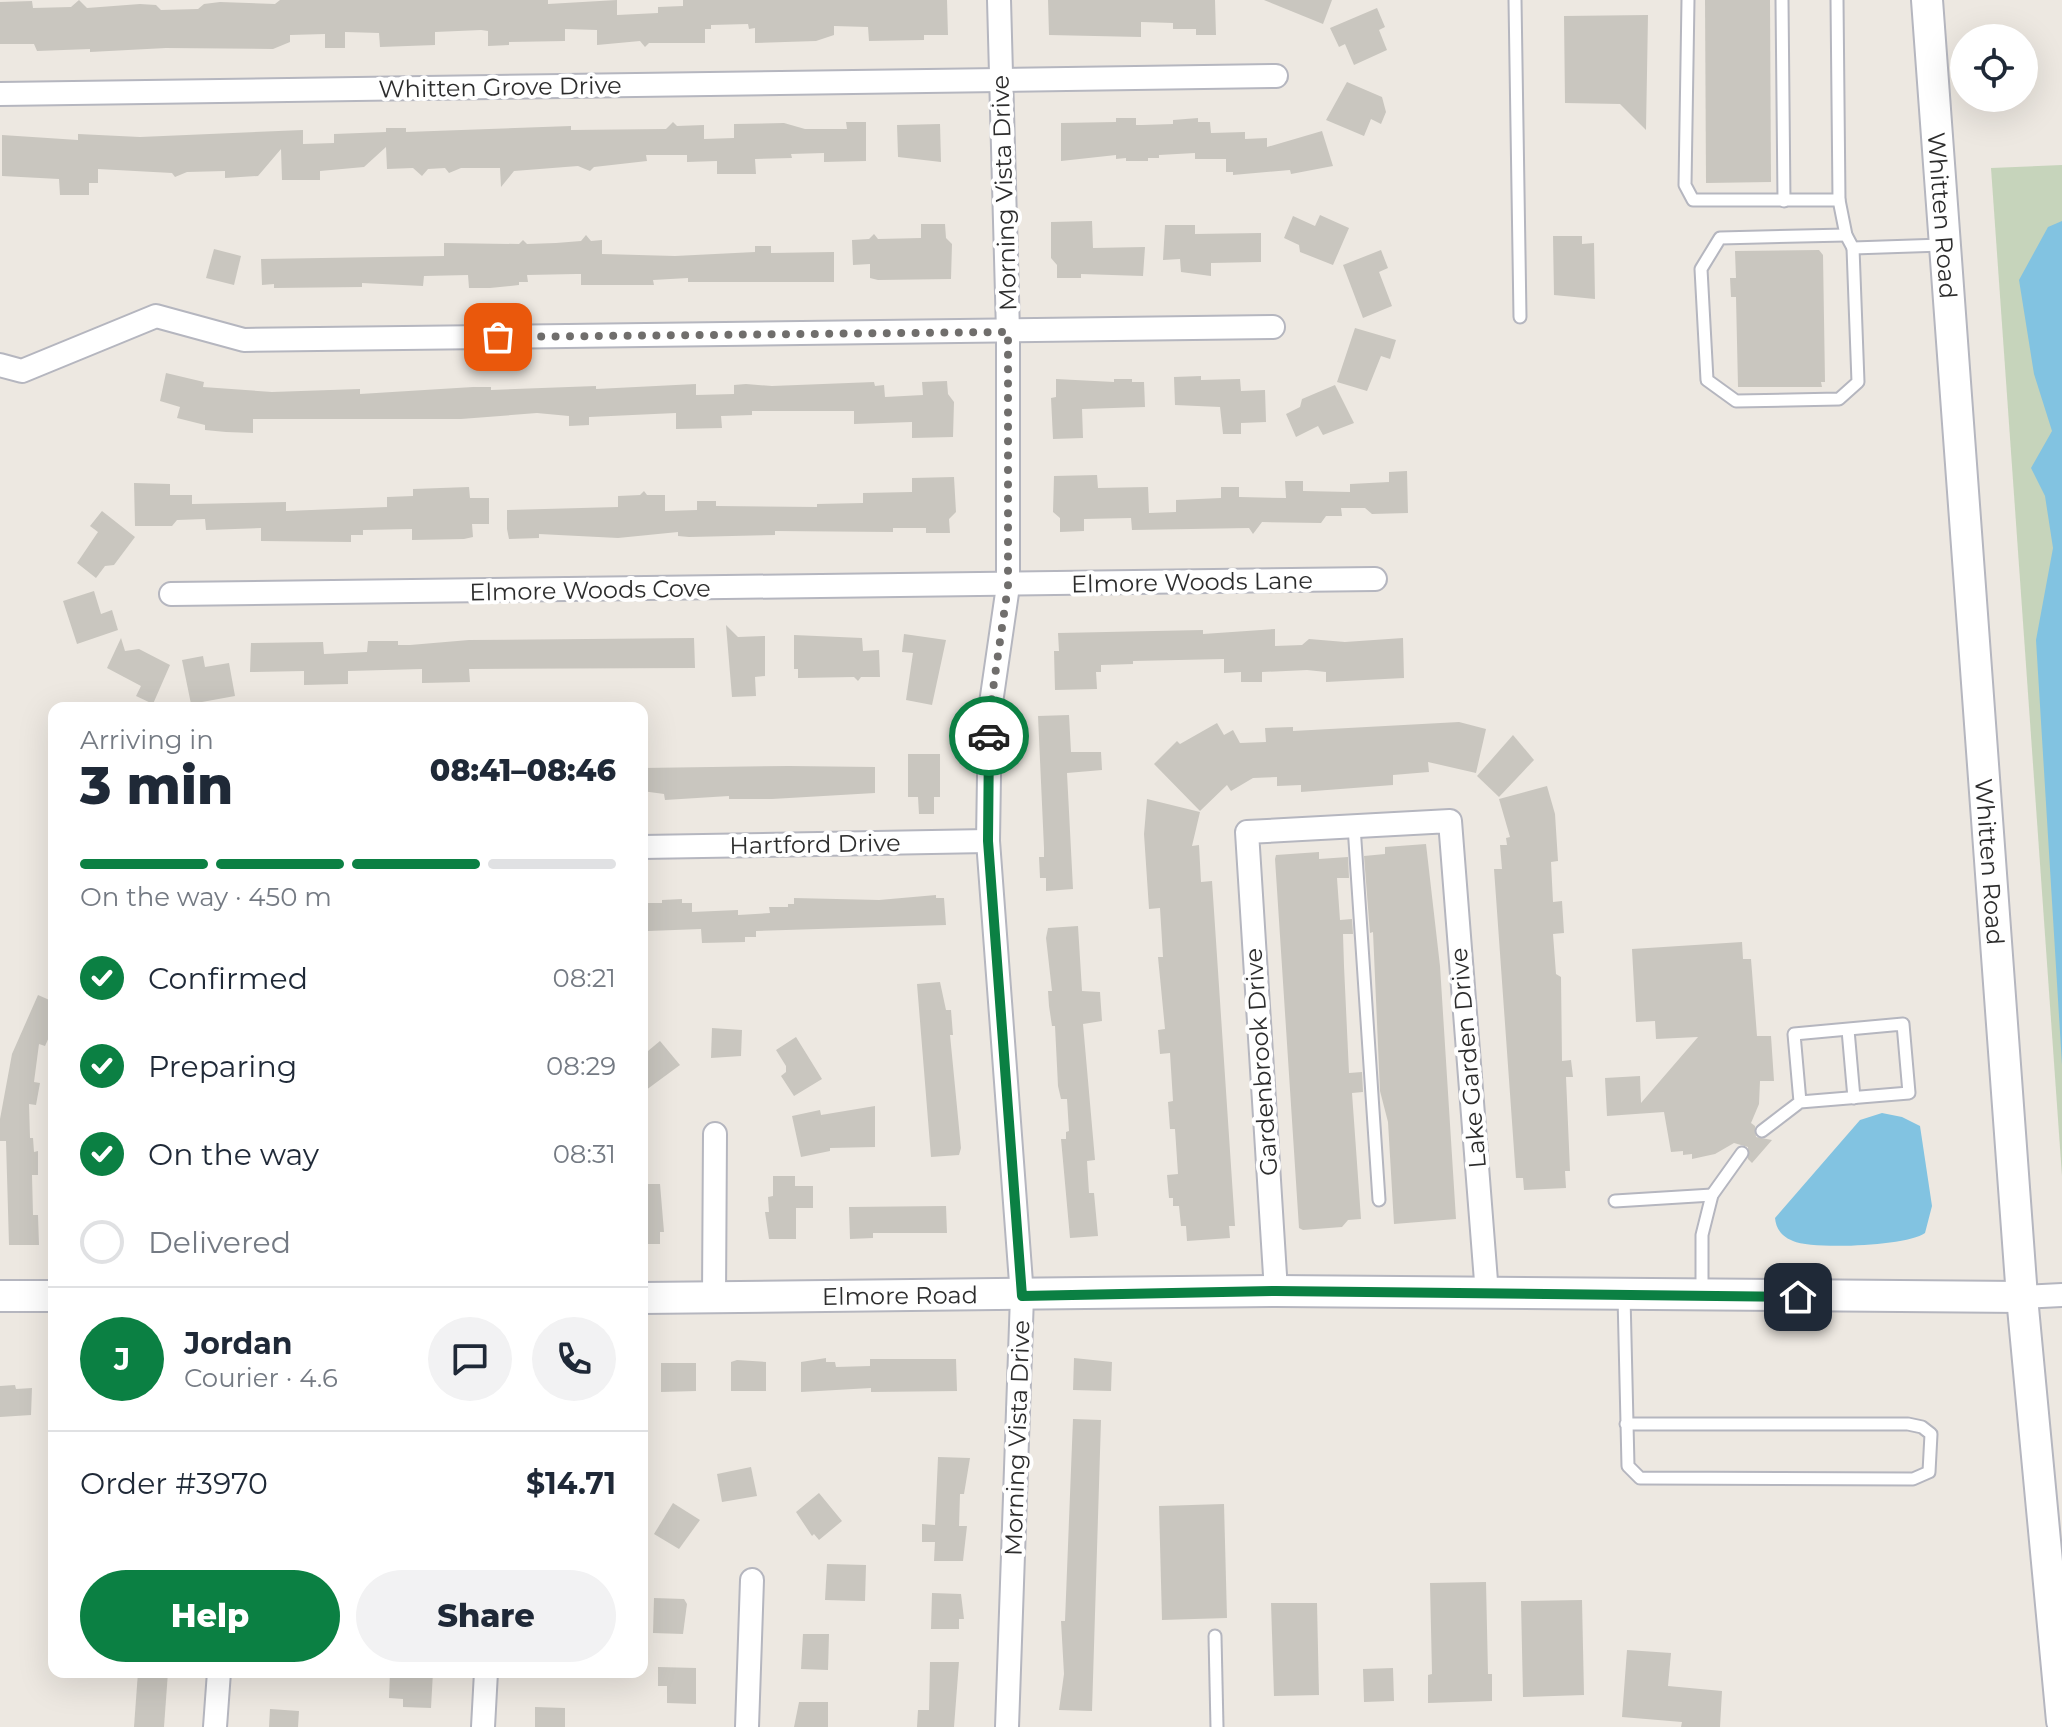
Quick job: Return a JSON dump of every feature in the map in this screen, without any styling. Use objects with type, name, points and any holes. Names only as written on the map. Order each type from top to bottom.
[{"type":"main road","name":"Whitten Road","points":[[1927,0],[2022,1297],[2062,1721]]},
{"type":"main road","name":"Elmore Road","points":[[648,1298],[1276,1291],[1703,1297],[2022,1297]]},
{"type":"main road","points":[[0,1296],[48,1296]]},
{"type":"street","name":"Morning Vista Drive","points":[[999,0],[1008,332],[1008,586],[990,710],[988,841],[1022,1296],[1007,1727]]},
{"type":"street","name":"Whitten Grove Drive","points":[[0,94],[1276,76]]},
{"type":"street","points":[[0,365],[22,371],[156,316],[244,340],[1273,327]]},
{"type":"street","name":"Elmore Woods Lane","points":[[1008,586],[1375,579]]},
{"type":"street","name":"Elmore Woods Cove","points":[[171,594],[1008,586]]},
{"type":"street","name":"Lake Garden Drive","points":[[1354,826],[1450,821],[1487,1294]]},
{"type":"street","name":"Gardenbrook Drive","points":[[1276,1291],[1247,832],[1354,826]]},
{"type":"street","name":"Hartford Drive","points":[[648,847],[988,841]]},
{"type":"street","points":[[714,1297],[715,1134]]},
{"type":"street","points":[[2022,1297],[2062,1295]]},
{"type":"street","points":[[747,1727],[752,1580]]},
{"type":"street","points":[[215,1727],[219,1678]]},
{"type":"street","points":[[483,1727],[486,1678]]},
{"type":"lane","points":[[1515,0],[1520,317]]},
{"type":"lane","points":[[1688,0],[1685,185],[1689,195],[1693,200],[1839,200]]},
{"type":"lane","points":[[1782,0],[1784,201]]},
{"type":"lane","points":[[1837,0],[1839,200],[1846,235],[1853,248],[1858,382],[1839,399],[1736,401],[1707,380],[1701,269],[1720,238],[1846,235]]},
{"type":"lane","points":[[1853,248],[1945,245]]},
{"type":"lane","points":[[1354,826],[1379,1200]]},
{"type":"lane","points":[[1762,1131],[1800,1102],[1909,1093],[1903,1024],[1794,1034],[1800,1102]]},
{"type":"lane","points":[[1848,1030],[1854,1098]]},
{"type":"lane","points":[[1703,1297],[1702,1235],[1712,1195],[1742,1153]]},
{"type":"lane","points":[[1615,1201],[1712,1195]]},
{"type":"lane","points":[[1624,1296],[1626,1424],[1628,1466],[1640,1478],[1913,1479],[1929,1472],[1932,1460],[1931,1434],[1922,1427],[1908,1424],[1626,1424]]},
{"type":"lane","points":[[1215,1636],[1217,1727]]},
{"type":"green space","points":[[2062,165],[2062,1176],[1991,168]]},
{"type":"water","points":[[2062,221],[2062,1065],[2036,640],[2053,548],[2045,496],[2031,468],[2052,431],[2034,374],[2019,280],[2048,227]]},
{"type":"water","points":[[1882,1113],[1902,1117],[1920,1126],[1932,1206],[1925,1233],[1900,1241],[1860,1245],[1804,1244],[1786,1237],[1778,1229],[1775,1218],[1860,1120]]},
{"type":"building","points":[[79,0],[87,8],[140,4],[156,5],[161,10],[198,9],[204,4],[220,2],[275,4],[280,0],[548,0],[548,4],[617,0],[617,15],[658,13],[658,7],[683,6],[683,0],[947,0],[948,35],[924,35],[924,40],[869,41],[868,27],[834,26],[834,35],[816,41],[755,43],[755,28],[749,29],[748,24],[711,25],[711,29],[705,29],[705,43],[649,43],[645,47],[640,41],[597,45],[597,30],[565,29],[565,41],[509,42],[509,45],[488,46],[488,31],[481,30],[435,32],[435,45],[380,47],[379,33],[345,32],[345,48],[325,48],[325,34],[290,35],[290,42],[273,49],[166,48],[90,52],[90,49],[37,51],[34,44],[0,44],[0,2],[32,1],[33,8],[71,7]]},
{"type":"building","points":[[1048,0],[1215,0],[1216,35],[1196,35],[1196,29],[1173,29],[1173,23],[1141,22],[1141,37],[1049,35]]},
{"type":"building","points":[[1264,0],[1332,0],[1323,24]]},
{"type":"building","points":[[1705,0],[1770,0],[1771,182],[1706,183]]},
{"type":"building","points":[[1377,8],[1385,27],[1379,30],[1387,50],[1354,65],[1345,44],[1339,47],[1330,28]]},
{"type":"building","points":[[1648,15],[1646,130],[1620,104],[1565,103],[1564,16]]},
{"type":"building","points":[[1347,82],[1382,97],[1386,112],[1381,124],[1371,119],[1364,136],[1326,120]]},
{"type":"building","points":[[1116,118],[1136,118],[1136,125],[1142,125],[1173,124],[1173,120],[1198,118],[1198,122],[1210,122],[1211,133],[1245,132],[1245,139],[1267,138],[1267,147],[1322,131],[1333,166],[1291,174],[1290,170],[1233,175],[1233,172],[1226,172],[1226,159],[1195,159],[1195,153],[1159,155],[1159,158],[1148,158],[1148,161],[1126,161],[1126,158],[1116,159],[1116,155],[1061,161],[1061,123],[1116,122]]},
{"type":"building","points":[[673,122],[677,126],[704,125],[704,139],[734,138],[734,124],[784,123],[805,129],[847,129],[846,122],[866,122],[866,161],[824,162],[824,153],[791,154],[792,158],[755,159],[756,174],[717,174],[717,161],[687,162],[687,155],[646,155],[647,161],[594,167],[590,171],[578,166],[514,171],[501,187],[500,168],[461,168],[449,173],[445,168],[428,169],[422,176],[413,168],[387,169],[386,147],[364,167],[320,171],[320,180],[282,180],[281,149],[258,176],[225,178],[225,171],[187,172],[175,177],[172,173],[98,169],[98,183],[89,183],[89,195],[60,195],[59,179],[2,176],[2,135],[78,140],[78,134],[140,137],[303,130],[303,144],[334,143],[334,134],[386,132],[386,128],[406,128],[406,132],[571,126],[571,130],[666,129]]},
{"type":"building","points":[[940,124],[941,162],[898,157],[897,125]]},
{"type":"building","points":[[1320,215],[1349,228],[1333,265],[1300,252],[1299,245],[1284,238],[1293,216],[1315,226]]},
{"type":"building","points":[[1092,221],[1093,248],[1145,247],[1143,276],[1081,274],[1081,278],[1057,278],[1057,265],[1051,258],[1051,222]]},
{"type":"building","points":[[921,224],[945,224],[946,238],[952,244],[951,279],[878,280],[870,278],[870,264],[853,265],[852,240],[869,239],[874,234],[878,239],[921,238]]},
{"type":"building","points":[[1165,225],[1195,225],[1195,234],[1261,233],[1261,262],[1211,263],[1211,276],[1181,272],[1180,259],[1163,260]]},
{"type":"building","points":[[586,235],[591,241],[602,240],[602,254],[675,256],[755,252],[755,246],[771,246],[771,253],[834,252],[834,282],[688,282],[688,278],[653,280],[654,285],[581,285],[581,274],[576,274],[527,275],[528,282],[490,288],[469,288],[468,275],[424,276],[423,286],[362,283],[362,287],[274,288],[274,284],[262,285],[261,259],[444,256],[444,243],[519,244],[523,240],[527,244],[556,243],[581,241]]},
{"type":"building","points":[[1553,236],[1582,236],[1582,244],[1594,243],[1595,299],[1554,295]]},
{"type":"building","points":[[214,249],[241,256],[234,285],[206,278]]},
{"type":"building","points":[[1381,250],[1388,268],[1379,272],[1392,306],[1363,318],[1343,265]]},
{"type":"building","points":[[1819,250],[1823,255],[1825,382],[1821,382],[1822,387],[1738,387],[1736,297],[1731,297],[1730,278],[1736,278],[1735,251]]},
{"type":"building","points":[[1355,328],[1396,340],[1390,359],[1381,356],[1367,391],[1337,382]]},
{"type":"building","points":[[166,373],[204,382],[203,387],[272,392],[360,389],[360,394],[473,387],[491,387],[491,390],[596,386],[596,389],[696,384],[696,395],[734,394],[734,385],[746,384],[772,386],[874,382],[875,386],[884,385],[885,397],[923,395],[922,382],[947,381],[948,394],[954,402],[953,437],[912,438],[912,422],[854,424],[854,411],[752,411],[752,415],[721,416],[722,428],[676,429],[676,413],[589,417],[589,425],[569,426],[569,416],[537,413],[461,419],[253,419],[253,433],[226,432],[205,430],[205,425],[177,418],[180,407],[160,401]]},
{"type":"building","points":[[1201,376],[1201,380],[1240,379],[1241,391],[1265,390],[1266,422],[1241,423],[1241,434],[1223,434],[1220,407],[1175,405],[1174,377]]},
{"type":"building","points":[[1056,379],[1114,382],[1114,379],[1132,379],[1132,382],[1144,382],[1145,407],[1082,409],[1083,438],[1053,439],[1051,398],[1056,397]]},
{"type":"building","points":[[1335,385],[1354,423],[1323,435],[1318,426],[1296,437],[1286,414],[1300,407],[1302,399]]},
{"type":"building","points":[[1407,471],[1408,513],[1372,514],[1365,508],[1341,508],[1342,516],[1326,516],[1321,523],[1262,522],[1253,534],[1249,528],[1132,530],[1131,518],[1084,519],[1084,531],[1060,532],[1060,518],[1053,512],[1054,476],[1097,475],[1098,488],[1148,487],[1149,513],[1176,512],[1176,500],[1221,498],[1221,487],[1239,487],[1239,497],[1286,498],[1285,481],[1303,481],[1303,491],[1350,492],[1350,484],[1389,482],[1389,472]]},
{"type":"building","points":[[954,477],[956,512],[949,519],[950,533],[926,533],[926,528],[893,528],[893,532],[775,531],[775,535],[689,537],[678,536],[678,532],[618,538],[539,534],[539,538],[509,539],[507,529],[507,510],[618,507],[618,496],[640,495],[644,491],[647,495],[665,495],[665,511],[697,510],[697,501],[716,501],[716,506],[817,507],[817,504],[863,503],[863,493],[912,492],[912,478]]},
{"type":"building","points":[[134,483],[170,484],[170,495],[192,495],[192,504],[286,502],[286,511],[387,507],[387,497],[413,496],[413,489],[469,487],[470,498],[489,498],[489,524],[472,524],[473,537],[464,539],[412,540],[412,529],[363,530],[363,535],[351,535],[351,542],[261,541],[261,528],[206,530],[205,519],[177,520],[172,526],[135,526]]},
{"type":"building","points":[[102,511],[135,537],[114,565],[105,566],[96,578],[77,563],[98,532],[90,526]]},
{"type":"building","points":[[94,591],[101,614],[112,610],[118,630],[77,644],[63,601]]},
{"type":"building","points":[[726,625],[738,637],[765,636],[765,676],[755,677],[756,696],[732,697]]},
{"type":"building","points":[[1275,629],[1275,646],[1302,645],[1309,639],[1345,642],[1403,638],[1404,678],[1326,682],[1326,672],[1307,670],[1262,672],[1262,682],[1241,682],[1241,672],[1224,673],[1224,659],[1133,661],[1133,664],[1101,665],[1101,672],[1096,672],[1097,689],[1055,690],[1054,651],[1059,651],[1058,633],[1203,630],[1203,634]]},
{"type":"building","points":[[904,634],[946,640],[932,705],[906,700],[913,653],[902,652]]},
{"type":"building","points":[[794,635],[862,638],[863,651],[879,650],[880,677],[861,677],[858,681],[854,677],[798,678],[798,669],[794,669]]},
{"type":"building","points":[[121,638],[125,651],[139,649],[170,665],[154,702],[136,696],[141,686],[107,668]]},
{"type":"building","points":[[694,638],[695,668],[469,669],[470,682],[422,683],[422,669],[348,671],[348,684],[304,685],[304,671],[250,672],[251,643],[323,642],[324,654],[367,652],[368,641],[398,641],[398,645],[410,645],[469,640]]},
{"type":"building","points":[[203,656],[205,667],[229,663],[235,696],[191,702],[182,660]]},
{"type":"building","points":[[1069,715],[1071,752],[1101,752],[1102,770],[1067,773],[1073,889],[1046,891],[1046,878],[1040,878],[1039,857],[1044,857],[1044,848],[1038,716]]},
{"type":"building","points":[[1459,722],[1486,729],[1476,773],[1428,762],[1429,772],[1393,775],[1393,785],[1301,792],[1301,785],[1277,786],[1277,777],[1253,778],[1231,791],[1227,785],[1200,811],[1154,764],[1177,741],[1180,744],[1217,723],[1224,735],[1233,730],[1240,743],[1266,742],[1265,728],[1293,727],[1293,731]]},
{"type":"building","points":[[1513,735],[1534,760],[1499,797],[1477,776]]},
{"type":"building","points":[[908,754],[940,754],[940,797],[934,797],[934,814],[919,814],[918,797],[908,797]]},
{"type":"building","points":[[875,767],[875,793],[772,799],[729,799],[729,796],[665,800],[664,794],[648,792],[648,768]]},
{"type":"building","points":[[1547,786],[1555,814],[1558,861],[1551,862],[1553,902],[1562,901],[1564,933],[1553,934],[1556,974],[1561,977],[1562,1061],[1571,1060],[1573,1077],[1566,1077],[1570,1171],[1565,1171],[1566,1188],[1524,1190],[1523,1178],[1516,1178],[1494,869],[1502,869],[1500,845],[1507,845],[1506,838],[1510,837],[1499,799]]},
{"type":"building","points":[[1147,799],[1200,812],[1192,846],[1199,845],[1201,882],[1212,881],[1235,1226],[1229,1226],[1230,1238],[1187,1241],[1186,1226],[1181,1226],[1179,1206],[1173,1206],[1173,1198],[1169,1198],[1167,1175],[1178,1174],[1175,1129],[1170,1129],[1168,1102],[1173,1101],[1170,1053],[1160,1054],[1158,1030],[1165,1029],[1158,957],[1163,957],[1160,908],[1149,909],[1144,834]]},
{"type":"building","points":[[1426,844],[1440,966],[1456,1219],[1394,1224],[1388,1122],[1380,1091],[1373,932],[1370,933],[1364,856],[1385,854],[1385,847]]},
{"type":"building","points":[[1319,852],[1319,859],[1348,857],[1349,878],[1337,878],[1340,920],[1352,919],[1353,934],[1343,934],[1349,1073],[1362,1072],[1363,1092],[1352,1093],[1361,1219],[1348,1220],[1342,1227],[1303,1230],[1299,1228],[1275,859],[1276,855]]},
{"type":"building","points":[[936,895],[936,898],[944,898],[946,925],[756,931],[756,937],[745,937],[745,942],[702,943],[701,929],[648,931],[648,903],[662,903],[662,900],[682,899],[682,903],[692,903],[692,912],[738,910],[738,915],[770,913],[769,907],[788,907],[788,904],[794,904],[794,898],[879,900]]},
{"type":"building","points":[[1078,926],[1082,991],[1100,992],[1102,1021],[1083,1024],[1095,1160],[1087,1161],[1089,1193],[1094,1193],[1098,1236],[1070,1238],[1061,1139],[1066,1139],[1066,1132],[1069,1131],[1067,1099],[1061,1099],[1058,1086],[1055,1026],[1052,1026],[1049,1006],[1048,991],[1052,991],[1046,938],[1048,928]]},
{"type":"building","points":[[1742,942],[1743,959],[1751,959],[1757,1036],[1771,1036],[1774,1081],[1760,1081],[1759,1104],[1751,1123],[1755,1126],[1756,1137],[1772,1140],[1752,1163],[1748,1159],[1748,1147],[1734,1143],[1715,1154],[1692,1159],[1692,1154],[1683,1155],[1683,1151],[1671,1152],[1664,1112],[1607,1116],[1605,1078],[1640,1076],[1641,1103],[1698,1037],[1656,1039],[1655,1021],[1636,1022],[1632,949]]},
{"type":"building","points":[[940,982],[946,1010],[951,1010],[953,1035],[950,1035],[961,1148],[959,1155],[931,1157],[917,984]]},
{"type":"building","points":[[38,995],[48,999],[48,1039],[45,1046],[39,1044],[34,1082],[40,1083],[36,1105],[29,1104],[30,1138],[33,1138],[34,1152],[38,1151],[38,1175],[32,1175],[33,1215],[38,1215],[39,1245],[9,1245],[6,1141],[0,1141],[0,1119],[12,1054]]},
{"type":"building","points":[[712,1028],[742,1030],[741,1056],[711,1058]]},
{"type":"building","points":[[796,1037],[822,1079],[794,1096],[781,1076],[786,1072],[786,1066],[776,1050]]},
{"type":"building","points":[[660,1041],[680,1065],[648,1089],[648,1051]]},
{"type":"building","points":[[875,1106],[875,1147],[830,1148],[830,1151],[801,1157],[792,1116],[820,1110],[821,1115]]},
{"type":"building","points":[[773,1176],[795,1176],[795,1186],[813,1186],[813,1208],[796,1208],[796,1239],[769,1239],[765,1212],[769,1212],[768,1197],[773,1196]]},
{"type":"building","points":[[648,1184],[660,1184],[664,1232],[660,1232],[660,1244],[648,1244]]},
{"type":"building","points":[[946,1206],[947,1233],[873,1233],[873,1238],[850,1239],[849,1207]]},
{"type":"building","points":[[826,1358],[826,1362],[835,1362],[836,1367],[870,1366],[870,1359],[956,1359],[957,1391],[871,1392],[871,1388],[801,1392],[801,1362]]},
{"type":"building","points":[[1074,1358],[1112,1362],[1111,1391],[1073,1390]]},
{"type":"building","points":[[731,1362],[766,1362],[766,1391],[731,1391]]},
{"type":"building","points":[[661,1363],[696,1363],[696,1391],[661,1392]]},
{"type":"building","points":[[15,1385],[16,1389],[32,1388],[31,1415],[0,1417],[0,1386]]},
{"type":"building","points":[[1073,1419],[1101,1420],[1092,1711],[1059,1710],[1064,1674],[1061,1621],[1065,1621]]},
{"type":"building","points":[[938,1457],[970,1458],[964,1494],[960,1494],[959,1526],[967,1526],[963,1561],[934,1561],[935,1542],[922,1542],[922,1524],[935,1525]]},
{"type":"building","points":[[751,1467],[757,1496],[722,1502],[717,1474]]},
{"type":"building","points":[[819,1493],[842,1521],[819,1540],[814,1534],[812,1536],[796,1512]]},
{"type":"building","points":[[673,1503],[700,1520],[679,1549],[654,1534]]},
{"type":"building","points":[[1224,1504],[1227,1618],[1162,1620],[1159,1506]]},
{"type":"building","points":[[827,1564],[866,1565],[865,1601],[825,1600]]},
{"type":"building","points":[[1486,1582],[1488,1674],[1492,1674],[1492,1701],[1428,1703],[1428,1675],[1432,1674],[1430,1583]]},
{"type":"building","points":[[932,1593],[961,1594],[964,1619],[959,1619],[959,1629],[931,1629]]},
{"type":"building","points":[[654,1598],[684,1599],[687,1604],[683,1634],[653,1633]]},
{"type":"building","points":[[1582,1600],[1584,1695],[1523,1697],[1521,1601]]},
{"type":"building","points":[[1271,1603],[1317,1603],[1319,1695],[1274,1696]]},
{"type":"building","points":[[803,1634],[829,1634],[828,1670],[801,1669]]},
{"type":"building","points":[[1627,1650],[1671,1653],[1668,1686],[1722,1691],[1720,1727],[1681,1727],[1682,1722],[1622,1717]]},
{"type":"building","points":[[930,1662],[959,1662],[954,1727],[917,1727],[918,1710],[929,1710]]},
{"type":"building","points":[[658,1667],[696,1668],[696,1704],[667,1703],[667,1686],[658,1686]]},
{"type":"building","points":[[1393,1668],[1394,1701],[1364,1702],[1363,1669]]},
{"type":"building","points":[[138,1678],[168,1678],[164,1727],[134,1727]]},
{"type":"building","points":[[390,1678],[433,1678],[431,1708],[403,1707],[403,1699],[389,1698]]},
{"type":"building","points":[[799,1702],[828,1702],[828,1727],[794,1727]]},
{"type":"building","points":[[535,1707],[565,1708],[565,1727],[535,1727]]},
{"type":"building","points":[[270,1709],[299,1711],[298,1727],[269,1727]]},
{"type":"way so far","points":[[498,337],[1008,332],[1008,586],[989,736]]},
{"type":"route","points":[[989,736],[988,841],[1022,1296],[1276,1291],[1798,1297]]}]
